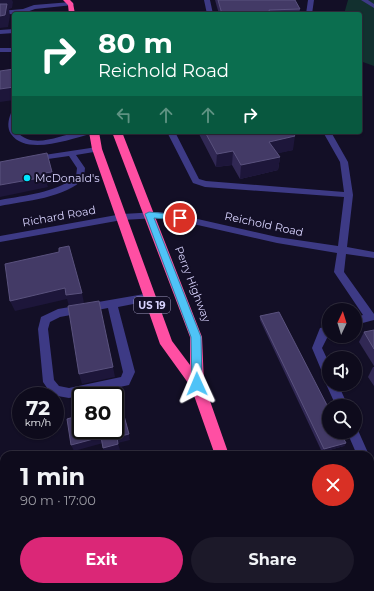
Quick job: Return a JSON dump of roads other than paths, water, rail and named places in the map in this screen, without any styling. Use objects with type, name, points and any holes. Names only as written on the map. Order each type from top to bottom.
[{"type":"highway","points":[[70,1],[72,12]]},
{"type":"highway","name":"Perry Highway","points":[[94,134],[97,149],[166,344],[197,384]]},
{"type":"highway","name":"Perry Highway","points":[[119,134],[196,337],[197,384],[221,451]]},
{"type":"street","points":[[33,0],[34,7]]},
{"type":"street","points":[[206,0],[209,12]]},
{"type":"street","points":[[309,12],[311,0]]},
{"type":"street","points":[[364,0],[374,6]]},
{"type":"street","points":[[0,13],[24,11],[34,7],[70,1]]},
{"type":"street","points":[[0,32],[12,31]]},
{"type":"street","points":[[0,50],[12,50]]},
{"type":"street","points":[[15,134],[17,138],[24,143],[36,143],[79,134]]},
{"type":"street","points":[[172,134],[196,181],[205,184],[349,195]]},
{"type":"street","points":[[328,134],[344,162],[349,195],[343,251],[339,272],[372,317],[362,319]]},
{"type":"street","points":[[22,161],[97,149]]},
{"type":"street","points":[[0,203],[56,193],[69,186],[80,178],[81,168],[71,153]]},
{"type":"street","name":"Reichold Road","points":[[122,217],[149,214],[180,218],[277,240],[374,255]]},
{"type":"street","name":"Richard Road","points":[[0,239],[122,217]]},
{"type":"street","points":[[112,303],[129,372],[125,381],[69,393],[56,390],[49,382],[43,329],[45,320],[58,312],[112,303],[150,298]]},
{"type":"street","points":[[322,335],[316,348],[322,361]]},
{"type":"street","points":[[356,439],[361,451]]},
{"type":"place","name":"McDonald's","points":[[27,178]]}]
